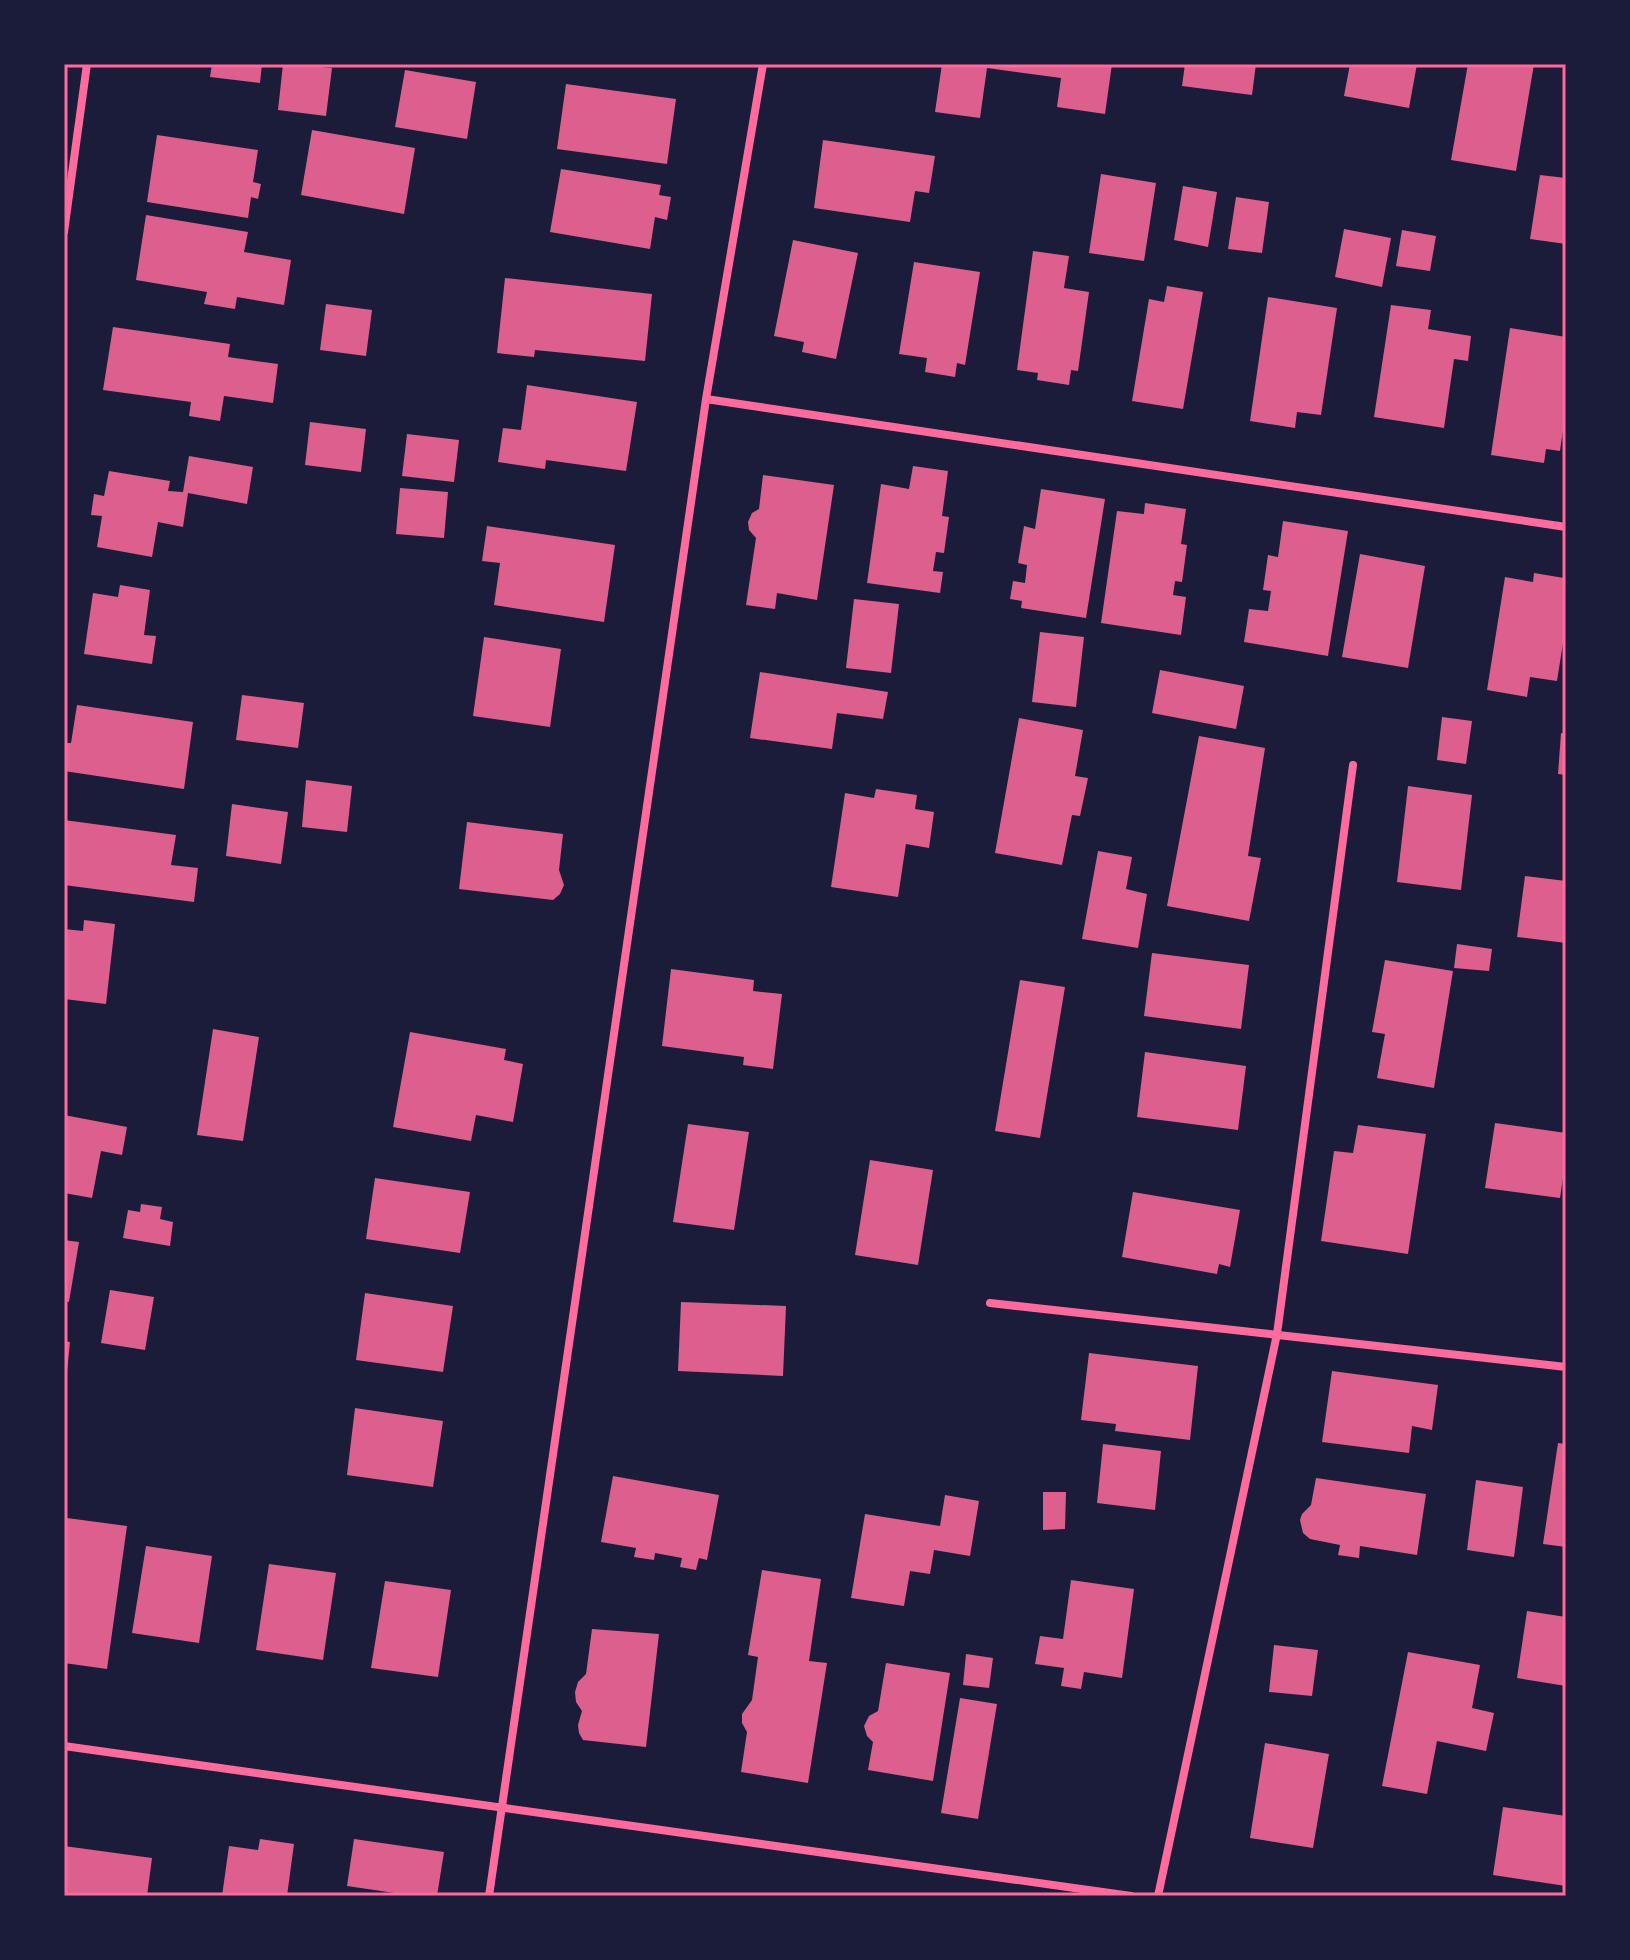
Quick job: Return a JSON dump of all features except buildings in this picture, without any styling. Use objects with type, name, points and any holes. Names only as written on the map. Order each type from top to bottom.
[{"type":"street","points":[[64,232],[87,64]]},
{"type":"street","points":[[489,1896],[706,399],[763,64]]},
{"type":"street","points":[[706,399],[1566,527]]},
{"type":"street","points":[[1158,1896],[1277,1334],[1353,765]]},
{"type":"street","points":[[990,1303],[1566,1367]]},
{"type":"street","points":[[64,1746],[1131,1896]]}]
